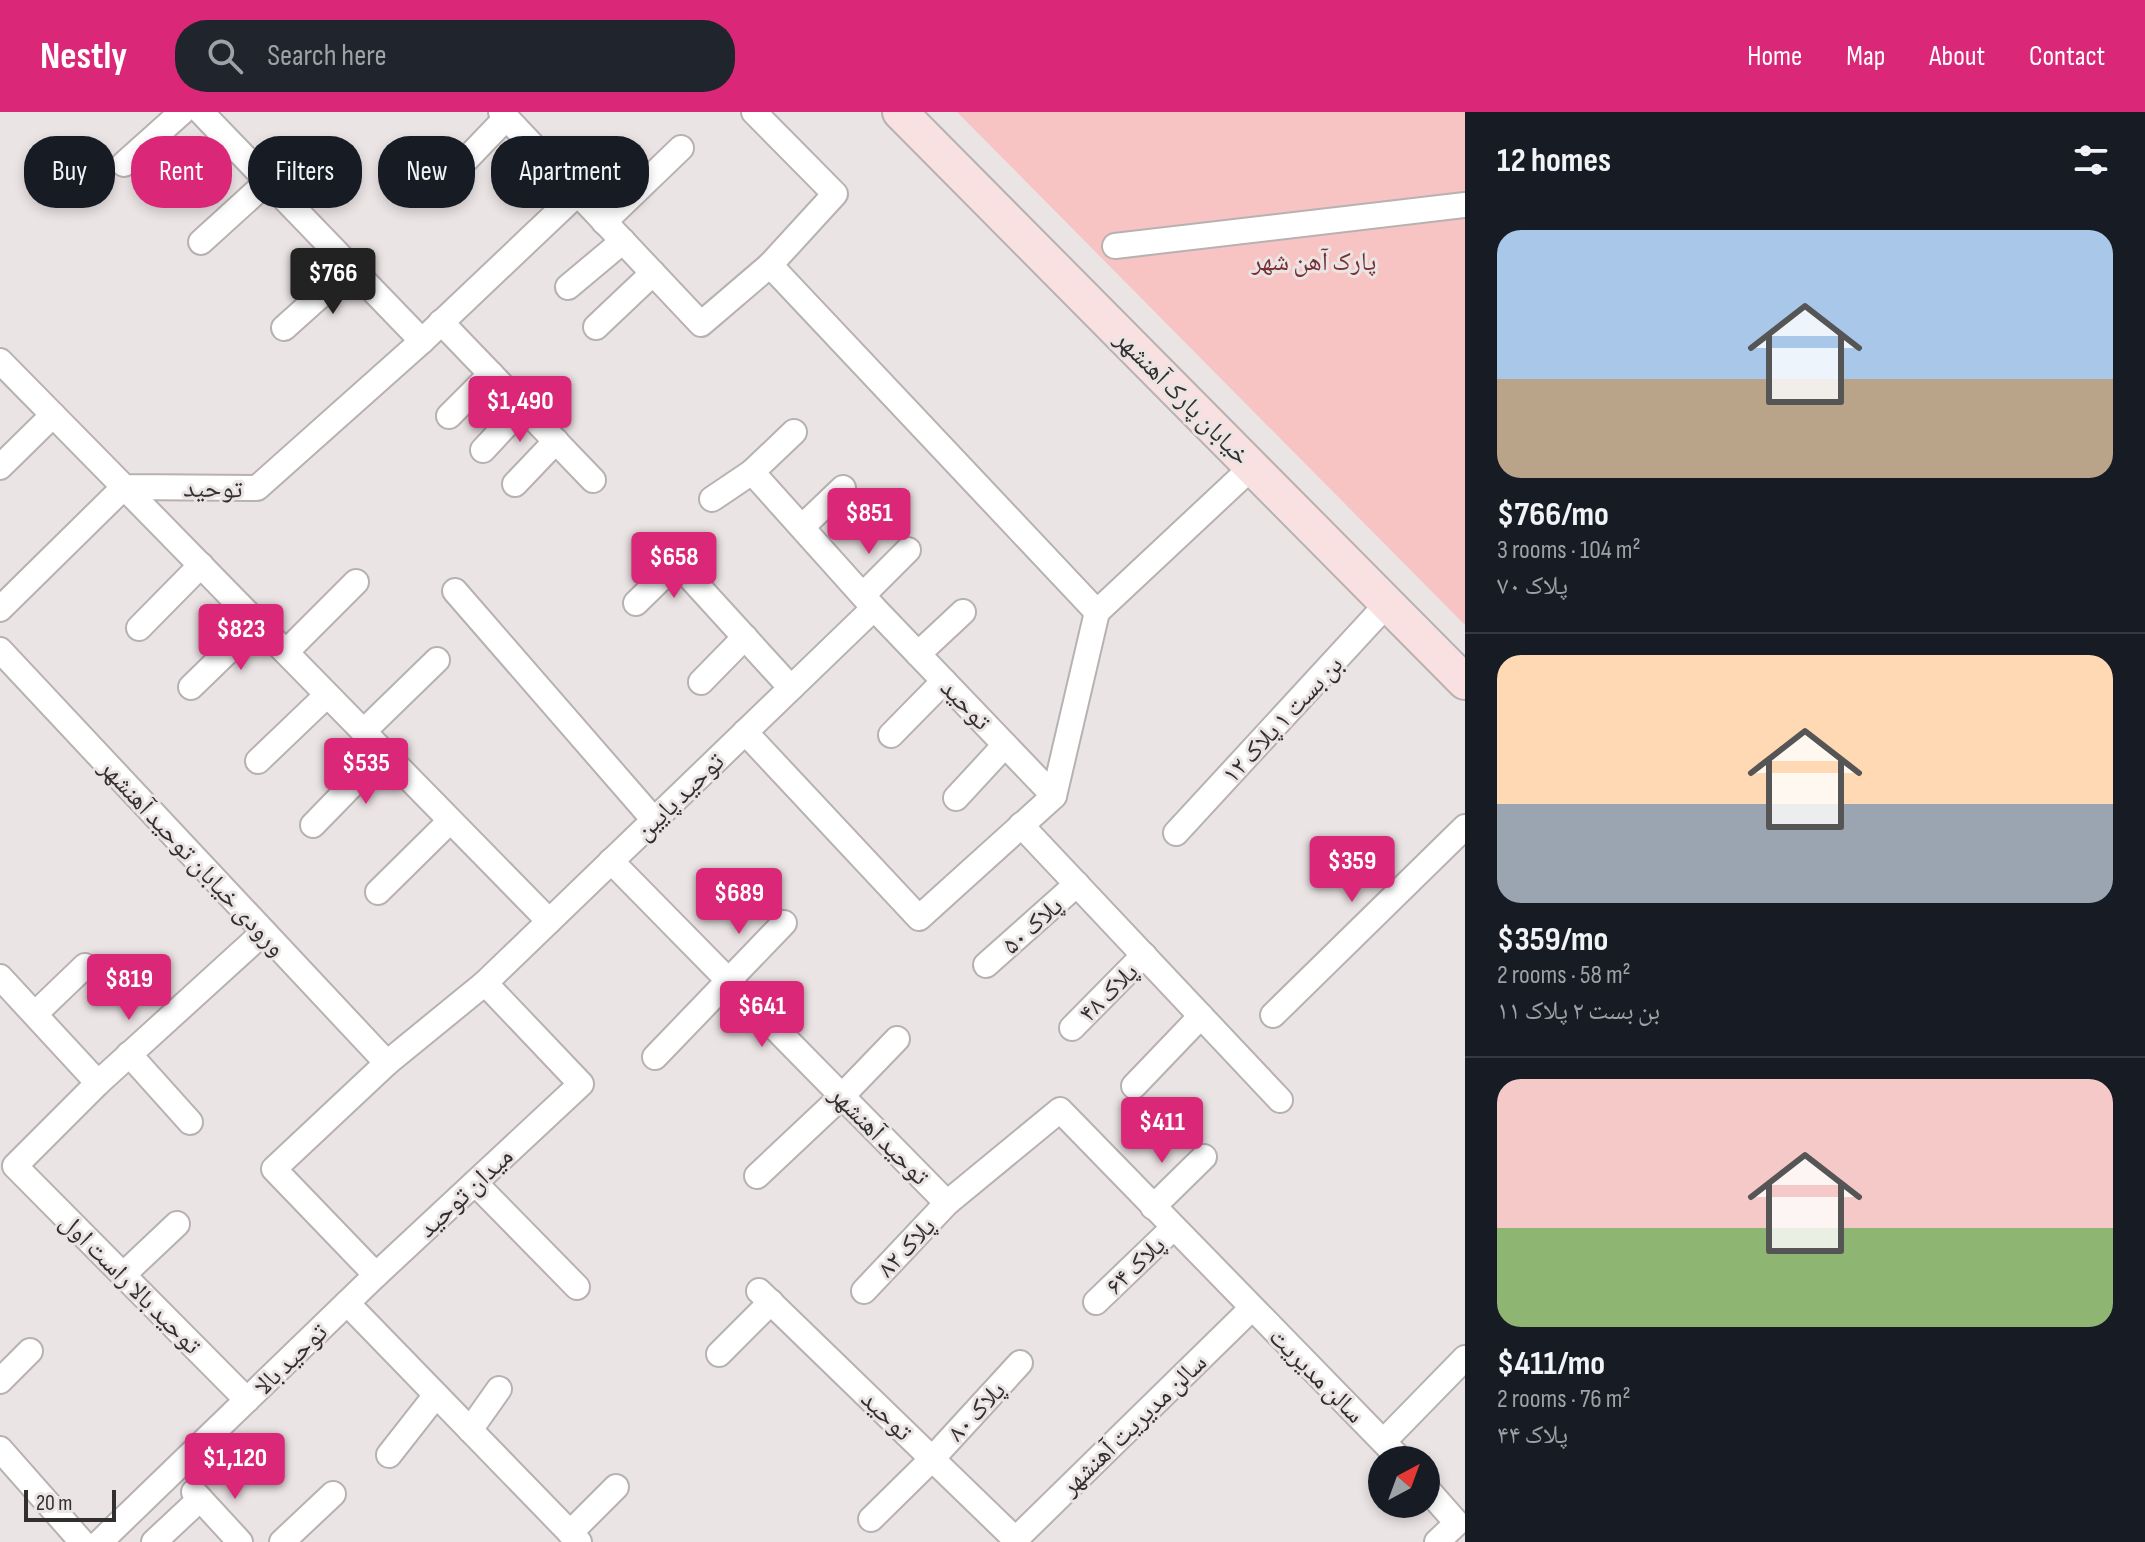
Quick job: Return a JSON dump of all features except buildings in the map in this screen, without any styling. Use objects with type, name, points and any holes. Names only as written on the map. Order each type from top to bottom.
[{"type":"street","points":[[124,164],[182,112]]},
{"type":"street","points":[[201,112],[248,160]]},
{"type":"street","points":[[591,208],[701,324],[770,265],[835,194],[754,112]]},
{"type":"street","name":"خیابان پارک آهنشهر","points":[[900,112],[1465,682]]},
{"type":"street","points":[[475,148],[503,115],[523,136]]},
{"type":"street","points":[[604,222],[681,148]]},
{"type":"street","points":[[201,242],[248,199]]},
{"type":"street","points":[[1115,246],[1465,205]]},
{"type":"street","points":[[294,208],[422,341]]},
{"type":"street","name":"توحید","points":[[124,487],[257,488],[422,341],[562,208]]},
{"type":"street","points":[[568,287],[623,241]]},
{"type":"street","points":[[770,265],[1097,612]]},
{"type":"street","points":[[284,328],[351,268]]},
{"type":"street","points":[[596,327],[653,273]]},
{"type":"street","points":[[441,322],[593,480]]},
{"type":"street","points":[[0,361],[549,921]]},
{"type":"street","points":[[449,416],[491,374]]},
{"type":"street","points":[[483,450],[523,407]]},
{"type":"street","points":[[0,467],[53,415]]},
{"type":"street","points":[[712,499],[752,472],[794,432]]},
{"type":"street","points":[[515,484],[556,441]]},
{"type":"street","points":[[745,732],[919,918],[1054,796],[1097,612],[1252,467]]},
{"type":"street","name":"توحید","points":[[752,472],[869,602],[1054,796]]},
{"type":"street","points":[[0,609],[124,487]]},
{"type":"street","points":[[802,527],[843,488]]},
{"type":"street","name":"توحید پایین","points":[[485,983],[791,688],[869,602],[908,550]]},
{"type":"street","points":[[636,603],[677,563],[791,688]]},
{"type":"street","points":[[139,628],[201,565]]},
{"type":"street","points":[[286,652],[356,582]]},
{"type":"street","points":[[455,591],[654,820]]},
{"type":"street","name":"بن بست ۱ پلاک ۱۲","points":[[1176,833],[1387,604]]},
{"type":"street","points":[[918,654],[963,612]]},
{"type":"street","points":[[191,687],[258,622]]},
{"type":"street","points":[[701,682],[745,637]]},
{"type":"street","name":"ورودی خیابان توحید آهنشهر","points":[[0,650],[387,1063]]},
{"type":"street","points":[[364,731],[437,660]]},
{"type":"street","points":[[891,735],[944,681]]},
{"type":"street","points":[[258,761],[327,695]]},
{"type":"street","points":[[956,798],[1005,745]]},
{"type":"street","points":[[313,825],[384,752]]},
{"type":"street","points":[[378,892],[450,821]]},
{"type":"street","points":[[1021,825],[1280,1100]]},
{"type":"street","points":[[1273,1015],[1465,827]]},
{"type":"street","name":"توحید آهنشهر","points":[[611,861],[947,1203]]},
{"type":"street","name":"پلاک ۵۰","points":[[986,965],[1077,884]]},
{"type":"street","points":[[655,1057],[784,923]]},
{"type":"street","name":"توحید بالا راست اول","points":[[247,1400],[8,1158],[98,1083],[264,932]]},
{"type":"street","name":"پلاک ۴۸","points":[[1072,1028],[1144,955]]},
{"type":"street","points":[[35,1014],[85,966]]},
{"type":"street","points":[[376,1275],[274,1169],[387,1063],[485,983]]},
{"type":"street","name":"میدان توحید","points":[[376,1275],[581,1084],[485,983]]},
{"type":"street","points":[[2,984],[35,1014],[98,1083]]},
{"type":"street","points":[[1134,1086],[1201,1016]]},
{"type":"street","points":[[757,1176],[897,1039]]},
{"type":"street","points":[[129,1054],[190,1122]]},
{"type":"street","name":"پلاک ۸۲","points":[[864,1291],[947,1203],[1060,1110],[1153,1207]]},
{"type":"street","points":[[1153,1207],[1204,1157]]},
{"type":"street","points":[[475,1183],[577,1287]]},
{"type":"street","name":"سالن مدیریت","points":[[1153,1207],[1388,1446]]},
{"type":"street","points":[[123,1275],[177,1224]]},
{"type":"street","name":"پلاک ۶۴","points":[[1096,1302],[1173,1228]]},
{"type":"street","name":"توحید بالا","points":[[100,1542],[376,1275]]},
{"type":"street","name":"توحید","points":[[719,1354],[765,1296],[1017,1541]]},
{"type":"street","points":[[347,1303],[574,1537],[616,1487]]},
{"type":"street","name":"سالن مدیریت آهنشهر","points":[[1017,1541],[1251,1309]]},
{"type":"street","points":[[0,1381],[30,1351]]},
{"type":"street","points":[[1384,1441],[1465,1358]]},
{"type":"street","name":"پلاک ۸۰","points":[[871,1519],[932,1459],[1020,1363]]},
{"type":"street","points":[[470,1430],[499,1389]]},
{"type":"street","points":[[389,1455],[436,1395]]},
{"type":"street","points":[[0,1449],[82,1542]]},
{"type":"street","points":[[282,1542],[333,1494]]},
{"type":"street","points":[[154,1542],[197,1496],[240,1542]]},
{"type":"street","points":[[1437,1542],[1457,1523],[1440,1504]]},
{"type":"green space","name":"پارک آهن شهر","points":[[957,112],[1465,112],[1465,625],[1461,621]]}]
